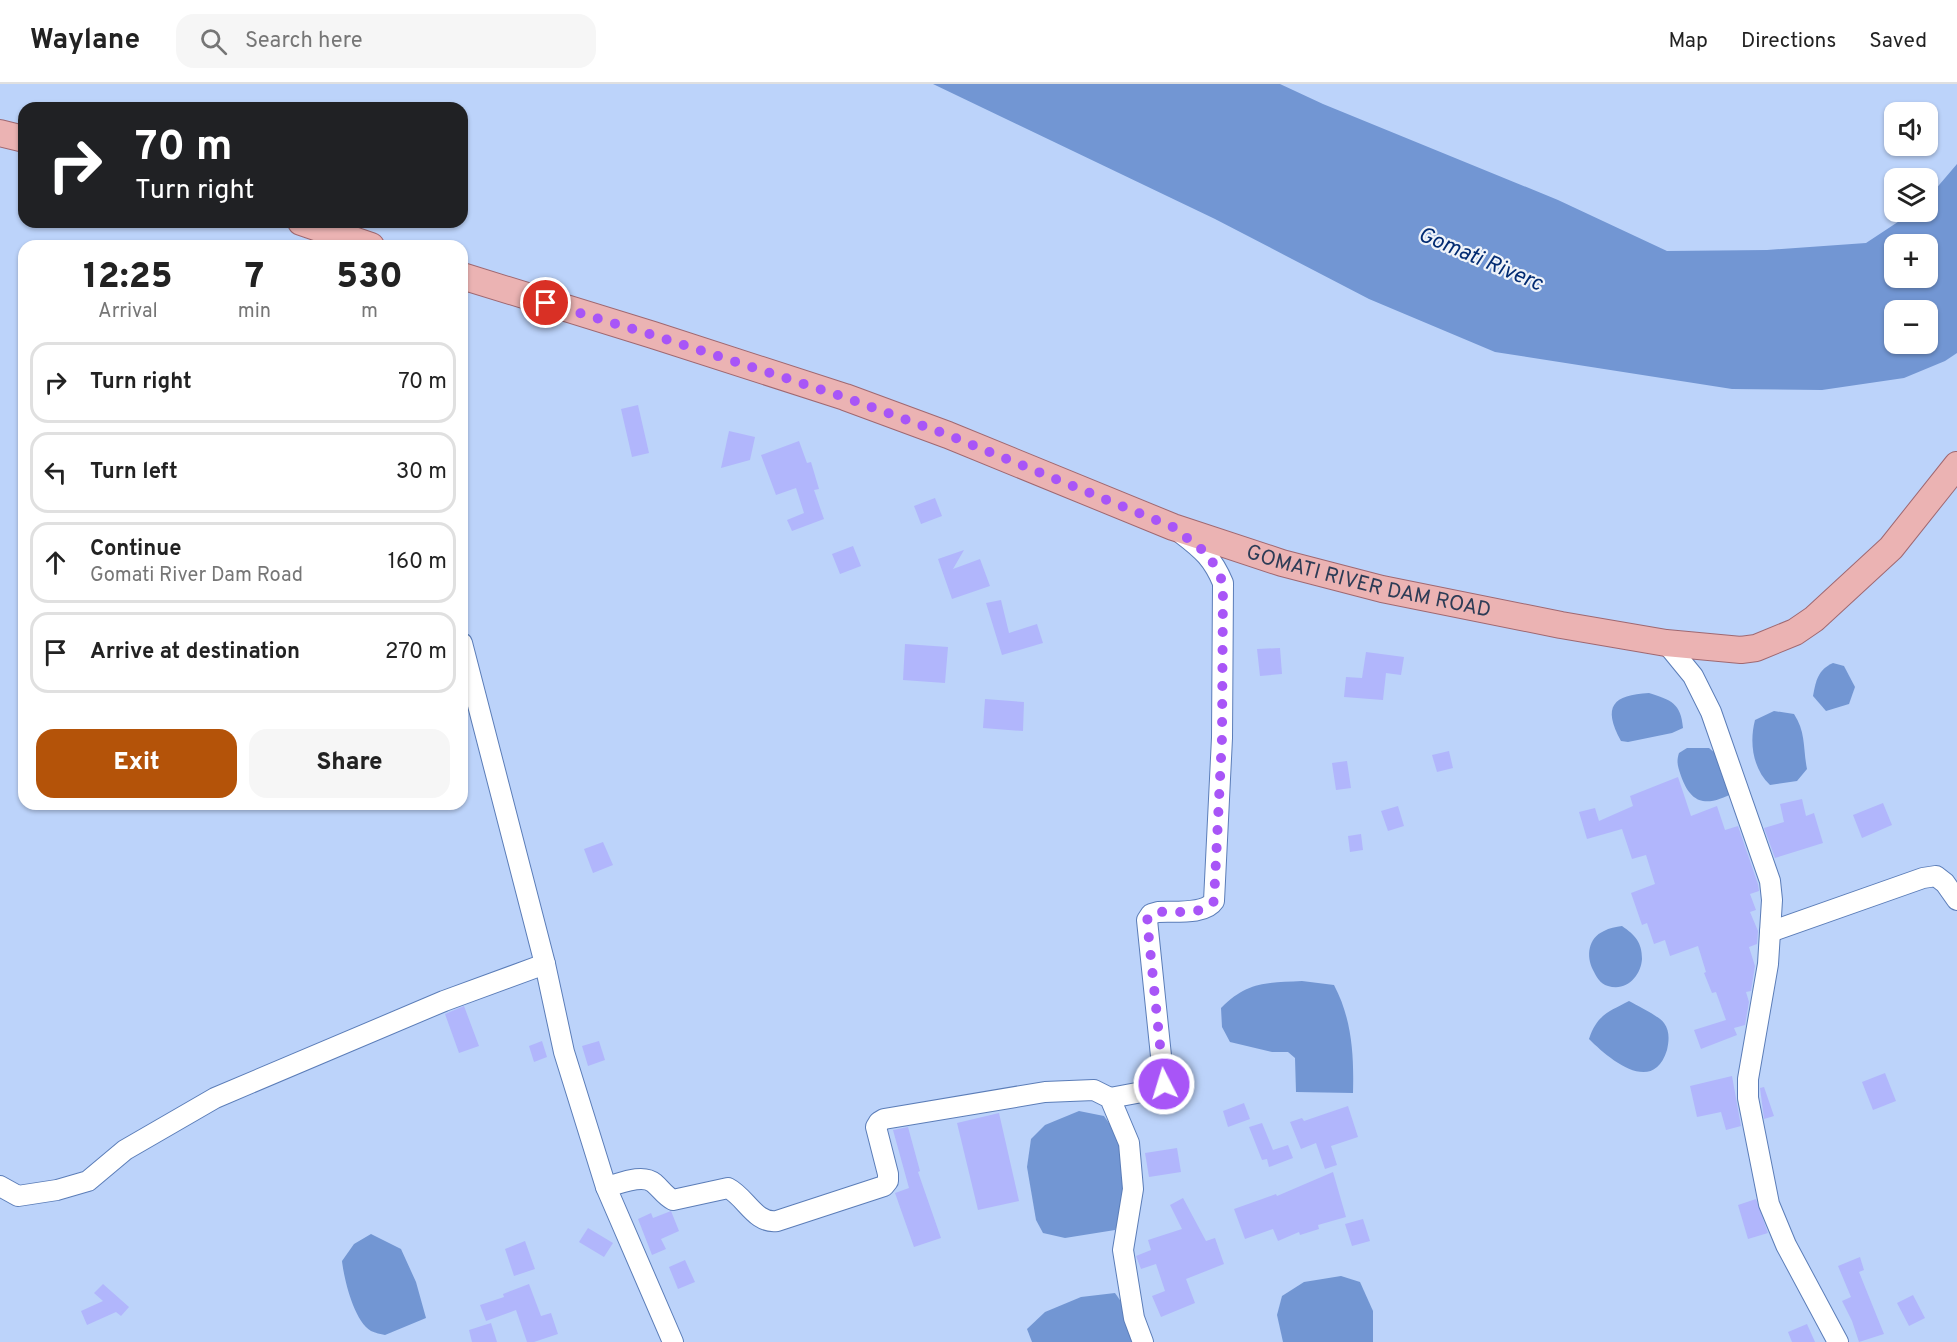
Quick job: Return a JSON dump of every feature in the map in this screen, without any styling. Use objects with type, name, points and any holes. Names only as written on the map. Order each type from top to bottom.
[{"type":"main road","points":[[0,134],[18,138]]},
{"type":"main road","points":[[318,228],[354,240]]},
{"type":"main road","name":"GOMATI RIVER DAM ROAD","points":[[468,278],[844,397],[948,435],[1173,527],[1282,563],[1382,589],[1561,625],[1666,643],[1748,649],[1773,642],[1795,632],[1814,619],[1891,548],[1957,465]]},
{"type":"street","points":[[606,1187],[645,1179],[653,1182],[673,1200],[728,1188],[735,1192],[762,1220],[777,1221],[884,1186],[888,1181],[888,1174],[876,1127],[884,1119],[1045,1092],[1094,1090],[1110,1098],[1158,1089],[1164,1084],[1147,920],[1151,914],[1158,912],[1202,909],[1210,907],[1214,901],[1222,738],[1223,583],[1216,567],[1205,552],[1173,527]]},
{"type":"street","points":[[1666,643],[1693,676],[1715,723],[1770,881],[1768,964],[1748,1079],[1748,1098],[1769,1204],[1786,1245],[1838,1342]]},
{"type":"street","points":[[468,666],[545,964],[564,1052],[606,1187],[673,1342]]},
{"type":"street","points":[[1770,932],[1923,878],[1936,876],[1957,900]]},
{"type":"street","points":[[0,1186],[18,1196],[57,1190],[88,1180],[125,1150],[215,1098],[444,1001],[545,964]]},
{"type":"street","points":[[1110,1098],[1129,1143],[1133,1189],[1123,1250],[1134,1318],[1143,1342]]},
{"type":"water","name":"Gomati Riverc","points":[[933,84],[1280,84],[1323,104],[1558,200],[1667,251],[1767,250],[1866,243],[1898,222],[1938,222],[1938,186],[1957,164],[1957,353],[1945,361],[1904,378],[1822,390],[1732,389],[1495,352],[1369,299],[1215,219]]},
{"type":"water","points":[[1833,663],[1844,666],[1855,687],[1849,704],[1826,711],[1813,696],[1819,676]]},
{"type":"water","points":[[1649,693],[1669,701],[1677,708],[1683,728],[1672,733],[1628,742],[1621,741],[1612,719],[1614,705],[1627,696]]},
{"type":"water","points":[[1774,711],[1794,714],[1798,721],[1807,769],[1797,781],[1770,785],[1764,779],[1756,763],[1752,738],[1755,720]]},
{"type":"water","points":[[1687,748],[1709,748],[1722,759],[1735,792],[1709,801],[1702,801],[1690,794],[1678,767],[1679,753]]},
{"type":"water","points":[[1622,926],[1631,933],[1641,948],[1641,965],[1636,976],[1627,984],[1621,987],[1605,985],[1599,980],[1591,965],[1590,948],[1599,934]]},
{"type":"water","points":[[1302,981],[1334,985],[1340,998],[1351,1038],[1353,1093],[1296,1092],[1295,1058],[1288,1052],[1272,1052],[1230,1042],[1222,1027],[1221,1008],[1240,993],[1268,983]]},
{"type":"water","points":[[1629,1001],[1658,1017],[1667,1029],[1669,1040],[1667,1050],[1660,1064],[1652,1070],[1641,1072],[1630,1069],[1608,1056],[1589,1039],[1600,1019]]},
{"type":"water","points":[[1079,1111],[1104,1116],[1120,1139],[1129,1199],[1115,1230],[1065,1238],[1043,1233],[1036,1220],[1027,1167],[1031,1139],[1045,1125]]},
{"type":"water","points":[[371,1234],[401,1249],[416,1282],[426,1318],[385,1335],[371,1331],[360,1318],[348,1288],[342,1261],[354,1244]]},
{"type":"water","points":[[1341,1276],[1360,1282],[1373,1311],[1373,1342],[1283,1342],[1277,1315],[1282,1296],[1304,1282]]},
{"type":"water","points":[[1115,1293],[1127,1310],[1133,1342],[1032,1342],[1027,1329],[1045,1312],[1081,1297]]},
{"type":"building","points":[[638,405],[649,453],[632,457],[621,409]]},
{"type":"building","points":[[729,431],[755,437],[750,460],[721,468]]},
{"type":"building","points":[[799,441],[807,463],[811,462],[819,489],[814,490],[824,519],[792,531],[787,520],[804,513],[796,488],[776,495],[761,455]]},
{"type":"building","points":[[935,498],[942,516],[921,524],[914,506]]},
{"type":"building","points":[[853,546],[861,566],[840,574],[832,554]]},
{"type":"building","points":[[964,550],[953,569],[980,559],[990,586],[952,599],[938,559]]},
{"type":"building","points":[[1001,600],[1009,633],[1037,624],[1043,643],[1002,655],[986,603]]},
{"type":"building","points":[[905,644],[948,647],[945,683],[903,680]]},
{"type":"building","points":[[1280,648],[1282,674],[1260,676],[1257,649]]},
{"type":"building","points":[[1366,652],[1404,657],[1401,675],[1386,673],[1383,700],[1344,697],[1346,677],[1362,678]]},
{"type":"building","points":[[985,699],[1024,702],[1023,731],[983,728]]},
{"type":"building","points":[[1449,751],[1453,768],[1437,772],[1432,755]]},
{"type":"building","points":[[1347,761],[1351,788],[1336,790],[1332,763]]},
{"type":"building","points":[[1678,777],[1691,816],[1717,806],[1725,830],[1738,826],[1759,891],[1750,894],[1756,910],[1750,912],[1758,931],[1757,944],[1749,947],[1755,966],[1751,991],[1746,992],[1749,1002],[1745,1025],[1734,1028],[1737,1035],[1701,1049],[1694,1030],[1726,1020],[1716,992],[1712,993],[1704,973],[1706,972],[1698,946],[1670,956],[1665,940],[1654,944],[1647,923],[1642,925],[1631,893],[1655,884],[1646,855],[1632,859],[1622,829],[1587,839],[1579,812],[1595,808],[1599,821],[1633,806],[1630,796]]},
{"type":"building","points":[[1802,799],[1806,816],[1814,813],[1823,843],[1775,858],[1764,828],[1784,822],[1780,804]]},
{"type":"building","points":[[1883,803],[1892,825],[1862,838],[1853,815]]},
{"type":"building","points":[[1398,806],[1404,826],[1388,831],[1381,811]]},
{"type":"building","points":[[1361,834],[1363,850],[1350,852],[1348,836]]},
{"type":"building","points":[[603,842],[613,865],[593,873],[584,849]]},
{"type":"building","points":[[464,1006],[479,1046],[459,1053],[445,1014]]},
{"type":"building","points":[[542,1041],[547,1057],[534,1062],[529,1046]]},
{"type":"building","points":[[599,1041],[605,1060],[588,1066],[582,1046]]},
{"type":"building","points":[[1885,1073],[1896,1101],[1873,1110],[1862,1082]]},
{"type":"building","points":[[1732,1076],[1741,1126],[1726,1130],[1721,1112],[1697,1117],[1690,1086]]},
{"type":"building","points":[[1764,1087],[1774,1116],[1764,1119],[1760,1088]]},
{"type":"building","points":[[1244,1103],[1250,1119],[1228,1127],[1223,1111]]},
{"type":"building","points":[[1348,1106],[1358,1137],[1331,1146],[1337,1165],[1325,1169],[1316,1143],[1301,1149],[1290,1122],[1302,1118],[1304,1121]]},
{"type":"building","points":[[999,1113],[1019,1201],[978,1210],[957,1123]]},
{"type":"building","points":[[1262,1123],[1273,1150],[1288,1145],[1293,1158],[1269,1167],[1267,1159],[1262,1160],[1249,1127]]},
{"type":"building","points":[[908,1127],[920,1171],[918,1172],[941,1238],[914,1247],[895,1193],[909,1188],[893,1130]]},
{"type":"building","points":[[1177,1148],[1181,1172],[1149,1177],[1145,1153]]},
{"type":"building","points":[[1333,1172],[1346,1217],[1318,1225],[1319,1229],[1300,1235],[1299,1232],[1278,1241],[1273,1229],[1245,1239],[1234,1209],[1276,1194],[1277,1196]]},
{"type":"building","points":[[1183,1198],[1206,1241],[1215,1238],[1224,1264],[1186,1279],[1195,1303],[1161,1317],[1152,1296],[1165,1291],[1156,1264],[1141,1269],[1136,1256],[1151,1250],[1148,1240],[1182,1229],[1170,1205]]},
{"type":"building","points":[[1756,1199],[1768,1233],[1748,1239],[1738,1205]]},
{"type":"building","points":[[671,1211],[679,1231],[661,1239],[666,1249],[652,1255],[638,1219],[651,1213],[653,1218]]},
{"type":"building","points":[[1363,1219],[1370,1241],[1352,1246],[1345,1224]]},
{"type":"building","points":[[588,1228],[613,1243],[604,1257],[579,1242]]},
{"type":"building","points":[[525,1241],[535,1269],[514,1276],[505,1249]]},
{"type":"building","points":[[1860,1257],[1864,1270],[1859,1272],[1884,1334],[1859,1342],[1842,1301],[1851,1297],[1838,1266]]},
{"type":"building","points":[[685,1260],[695,1282],[678,1289],[669,1267]]},
{"type":"building","points":[[103,1284],[129,1307],[121,1316],[116,1312],[87,1325],[81,1311],[103,1301],[94,1293]]},
{"type":"building","points":[[529,1284],[541,1316],[551,1313],[558,1334],[534,1342],[527,1342],[516,1310],[486,1321],[480,1305],[504,1297],[503,1294]]},
{"type":"building","points":[[1913,1295],[1925,1318],[1909,1326],[1897,1303]]},
{"type":"building","points":[[491,1323],[497,1342],[472,1342],[469,1330]]},
{"type":"building","points":[[1807,1324],[1815,1342],[1792,1342],[1788,1332]]},
{"type":"route","points":[[546,303],[844,397],[948,435],[1048,478],[1173,527],[1205,552],[1216,567],[1223,583],[1222,738],[1214,901],[1210,907],[1202,909],[1158,912],[1151,914],[1147,920],[1164,1084]]}]
